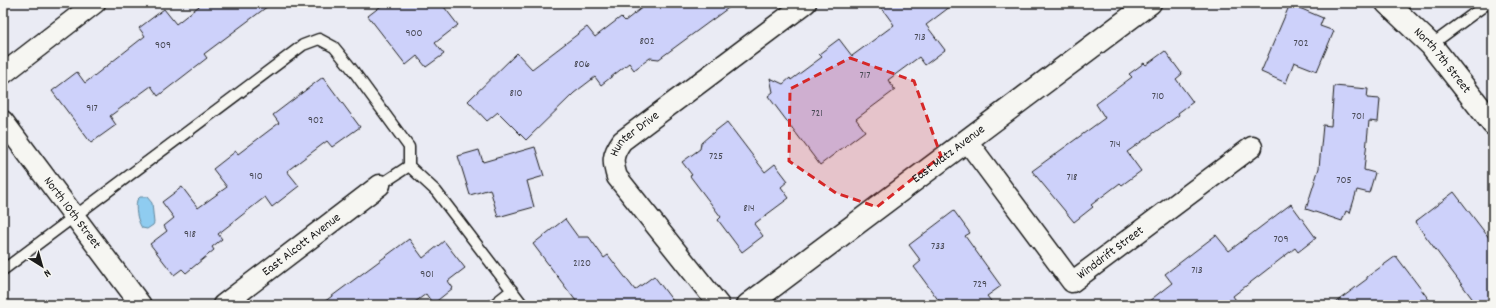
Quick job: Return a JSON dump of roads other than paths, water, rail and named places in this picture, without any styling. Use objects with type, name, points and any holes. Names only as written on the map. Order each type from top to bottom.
[{"type":"street","points":[[3,74],[95,3]]},
{"type":"street","name":"Hunter Drive","points":[[719,305],[617,177],[613,164],[615,151],[622,141],[806,3]]},
{"type":"street","name":"East Matz Avenue","points":[[748,305],[1150,3]]},
{"type":"street","name":"North 7th Street","points":[[1387,3],[1431,46],[1493,124]]},
{"type":"street","name":"North 10th Street","points":[[3,121],[141,305]]},
{"type":"street","name":"Winddrift Street","points":[[967,141],[1072,282],[1252,147]]},
{"type":"street","name":"East Alcott Avenue","points":[[223,305],[380,185]]},
{"type":"lane","points":[[1431,46],[1488,3]]},
{"type":"lane","points":[[3,270],[303,45],[319,39],[334,47],[343,58],[408,147],[409,166],[436,191],[523,305]]},
{"type":"lane","points":[[380,185],[409,166]]},
{"type":"lane","points":[[492,305],[512,290]]},
{"type":"water","points":[[140,197],[147,197],[152,203],[154,223],[147,229],[142,228],[137,214],[137,200]]}]
